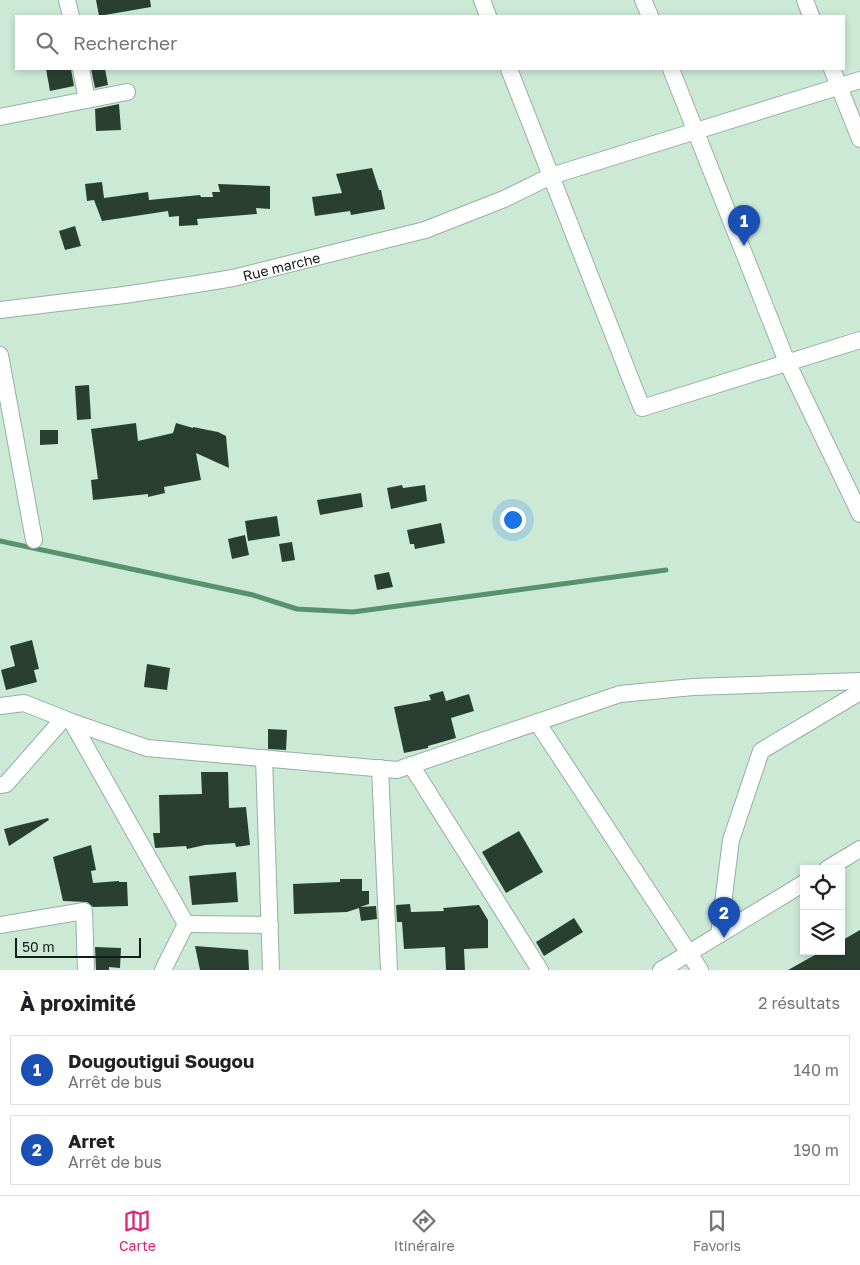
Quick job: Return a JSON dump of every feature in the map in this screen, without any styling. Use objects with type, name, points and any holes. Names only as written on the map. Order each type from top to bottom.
[{"type":"street","points":[[67,0],[71,15]]},
{"type":"street","points":[[482,0],[488,15]]},
{"type":"street","points":[[643,0],[650,15]]},
{"type":"street","points":[[805,0],[811,15]]},
{"type":"street","points":[[81,70],[87,100]]},
{"type":"street","points":[[509,70],[642,408],[860,340]]},
{"type":"street","points":[[670,70],[787,362],[860,514]]},
{"type":"street","points":[[832,70],[860,139]]},
{"type":"street","name":"Rue marche","points":[[0,310],[197,284],[256,272],[425,230],[504,199],[551,176],[860,80]]},
{"type":"street","points":[[0,117],[127,92]]},
{"type":"street","points":[[0,355],[34,540]]},
{"type":"street","points":[[0,706],[24,703],[147,748],[398,770],[620,694],[693,687],[860,681]]},
{"type":"street","points":[[719,935],[731,840],[761,751],[860,692]]},
{"type":"street","points":[[0,785],[6,784],[68,720]]},
{"type":"street","points":[[68,720],[186,924]]},
{"type":"street","points":[[537,722],[700,970]]},
{"type":"street","points":[[264,758],[271,970]]},
{"type":"street","points":[[410,766],[540,970]]},
{"type":"street","points":[[380,768],[389,970]]},
{"type":"street","points":[[834,865],[860,849]]},
{"type":"street","points":[[661,970],[800,885]]},
{"type":"street","points":[[0,925],[84,911],[86,970]]},
{"type":"street","points":[[186,924],[270,925]]},
{"type":"street","points":[[163,970],[186,924]]},
{"type":"building","points":[[96,0],[150,0],[151,7],[99,15]]},
{"type":"building","points":[[46,70],[71,70],[74,86],[50,91]]},
{"type":"building","points":[[91,70],[105,70],[108,85],[95,88]]},
{"type":"building","points":[[119,104],[121,130],[96,131],[95,109]]},
{"type":"building","points":[[372,168],[379,190],[381,190],[385,209],[351,215],[350,211],[315,216],[312,197],[342,193],[336,174]]},
{"type":"building","points":[[102,182],[104,198],[148,192],[149,200],[200,195],[201,197],[213,197],[212,192],[220,192],[218,184],[270,186],[270,209],[256,208],[257,214],[197,219],[198,225],[179,226],[179,216],[169,217],[168,211],[102,221],[94,200],[87,201],[85,184]]},
{"type":"building","points":[[75,226],[81,246],[65,250],[59,231]]},
{"type":"building","points":[[89,385],[91,419],[77,420],[75,386]]},
{"type":"building","points":[[136,423],[138,441],[173,433],[176,423],[218,432],[226,436],[229,468],[196,453],[201,480],[164,487],[165,493],[148,497],[148,494],[93,500],[91,480],[98,479],[91,429]]},
{"type":"building","points":[[40,430],[58,430],[58,444],[40,445]]},
{"type":"building","points":[[402,485],[403,488],[425,485],[427,501],[391,509],[387,488]]},
{"type":"building","points":[[361,493],[363,507],[320,515],[317,500]]},
{"type":"building","points":[[277,516],[280,536],[248,541],[245,521]]},
{"type":"building","points":[[441,523],[445,543],[415,549],[414,544],[410,544],[407,530]]},
{"type":"building","points":[[245,535],[249,555],[232,559],[228,539]]},
{"type":"building","points":[[292,542],[295,560],[282,562],[279,544]]},
{"type":"building","points":[[389,572],[393,587],[377,590],[374,575]]},
{"type":"building","points":[[32,640],[39,669],[34,670],[37,682],[6,690],[1,670],[15,666],[10,646]]},
{"type":"building","points":[[147,664],[170,668],[167,690],[144,687]]},
{"type":"building","points":[[443,691],[446,701],[469,694],[474,711],[451,718],[456,738],[428,746],[428,748],[404,753],[394,707],[431,700],[429,695]]},
{"type":"building","points":[[268,729],[287,730],[286,750],[268,749]]},
{"type":"building","points":[[201,772],[228,772],[229,808],[246,807],[250,845],[236,847],[235,843],[205,845],[187,849],[186,846],[155,848],[153,833],[160,833],[159,795],[202,794]]},
{"type":"building","points":[[48,818],[49,820],[9,846],[4,829]]},
{"type":"building","points":[[519,831],[543,872],[506,893],[482,852]]},
{"type":"building","points":[[91,845],[96,870],[91,871],[93,883],[127,882],[128,906],[93,907],[87,902],[63,901],[53,857]]},
{"type":"building","points":[[236,872],[238,902],[192,905],[189,876]]},
{"type":"building","points":[[340,879],[362,879],[362,891],[369,891],[369,904],[360,907],[376,906],[377,919],[361,921],[359,908],[347,912],[294,914],[293,884],[340,882]]},
{"type":"building","points":[[410,904],[411,912],[444,911],[443,908],[479,905],[488,920],[488,948],[464,949],[465,970],[446,970],[445,947],[404,949],[402,922],[397,922],[396,905]]},
{"type":"building","points":[[574,918],[583,932],[544,956],[536,942]]},
{"type":"building","points":[[860,930],[860,970],[788,970],[815,955],[845,955],[845,939]]},
{"type":"building","points":[[195,946],[248,950],[249,970],[200,970]]},
{"type":"building","points":[[95,947],[121,948],[120,968],[109,967],[109,970],[96,970]]},
{"type":"waterway","points":[[0,541],[253,595],[297,609],[353,612],[666,570]]},
{"type":"place","name":"Dougoutigui Sougou","points":[[744,246]]},
{"type":"place","name":"Arret","points":[[724,938]]}]
